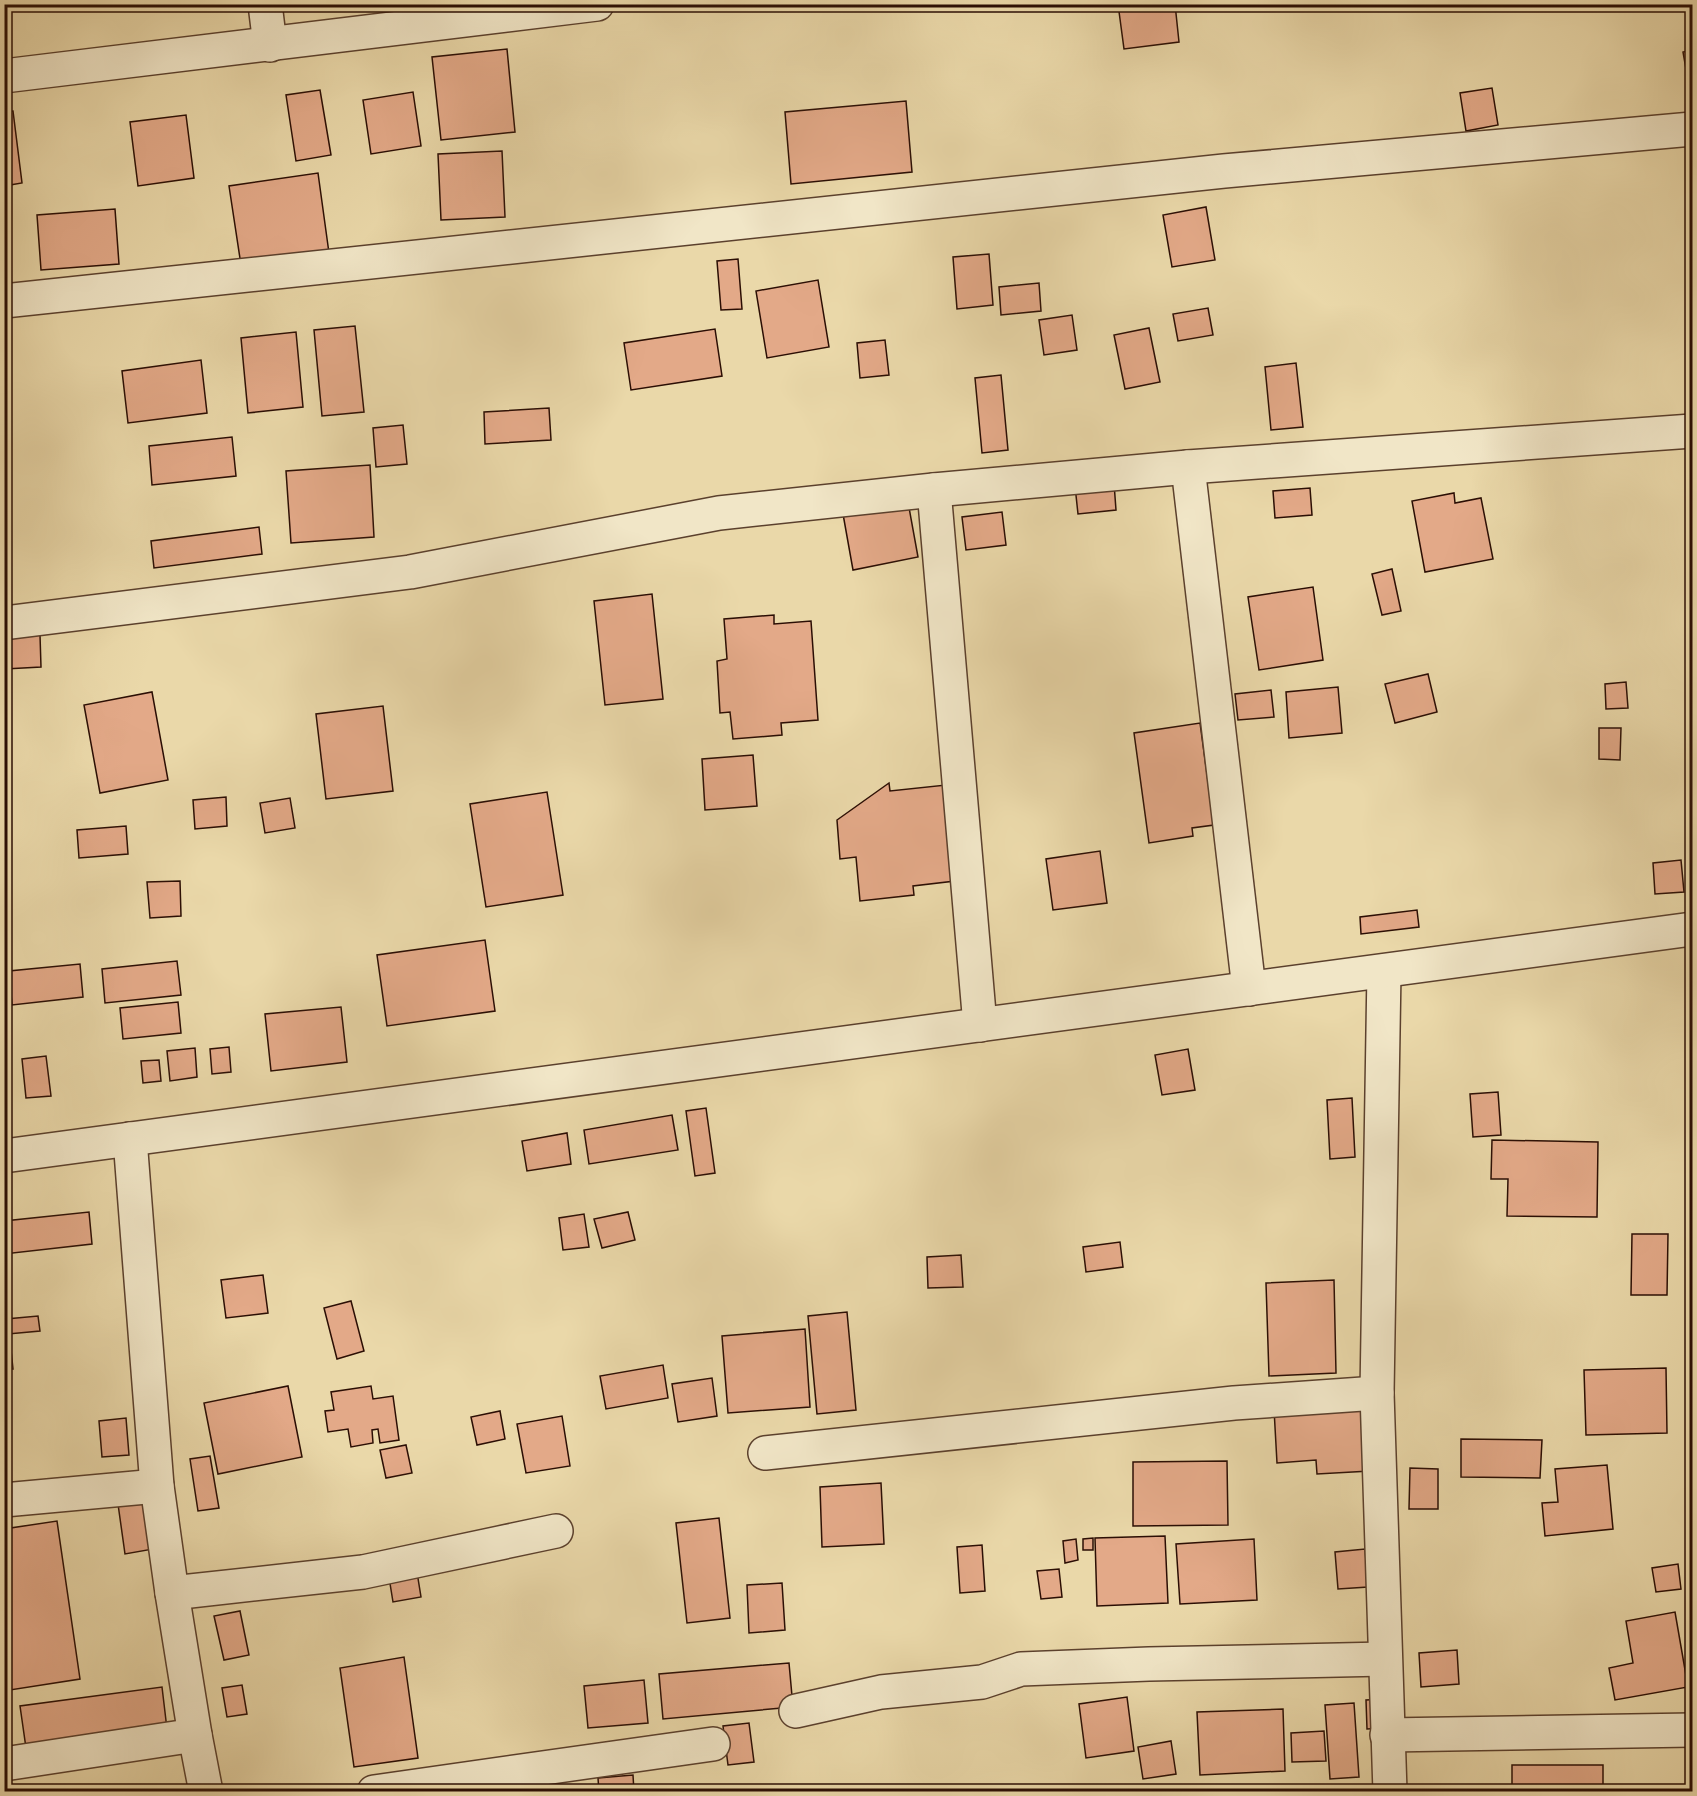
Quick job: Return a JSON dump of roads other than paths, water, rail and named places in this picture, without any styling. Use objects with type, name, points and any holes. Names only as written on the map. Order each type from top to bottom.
[{"type":"street","points":[[265,4],[270,45]]},
{"type":"street","points":[[4,76],[597,4]]},
{"type":"street","points":[[4,301],[1213,172],[1692,129]]},
{"type":"street","points":[[4,623],[410,572],[718,513],[934,490],[1188,467],[1692,431]]},
{"type":"street","points":[[1188,467],[1249,989]]},
{"type":"street","points":[[934,490],[980,1025]]},
{"type":"street","points":[[4,1156],[1384,971],[1689,934]]},
{"type":"street","points":[[1384,971],[1377,1392],[1390,1791]]},
{"type":"street","points":[[130,1139],[157,1486],[172,1593],[206,1791]]},
{"type":"street","points":[[765,1453],[1234,1403],[1377,1392]]},
{"type":"street","points":[[4,1500],[157,1486]]},
{"type":"street","points":[[172,1593],[363,1572],[556,1531]]},
{"type":"street","points":[[796,1711],[881,1692],[982,1682],[1021,1669],[1384,1659]]},
{"type":"street","points":[[1387,1735],[1692,1730]]},
{"type":"street","points":[[4,1764],[195,1735]]},
{"type":"street","points":[[374,1791],[713,1744]]}]
